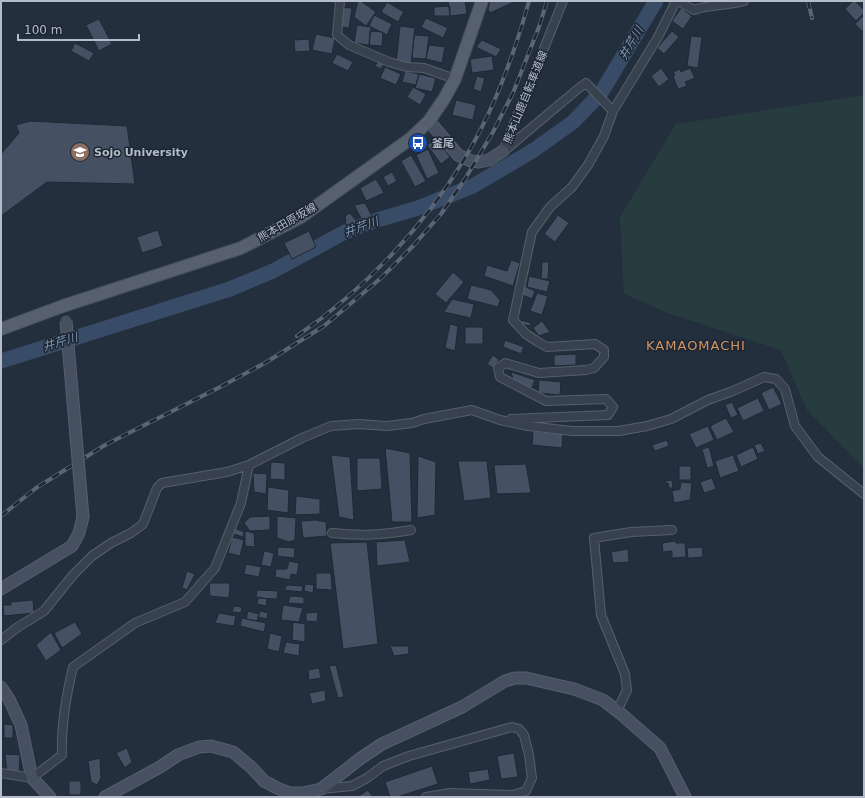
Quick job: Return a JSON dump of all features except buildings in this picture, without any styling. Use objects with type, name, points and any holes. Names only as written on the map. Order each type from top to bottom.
[{"type":"main road","name":"熊本田原坂線","points":[[1,329],[63,306],[241,248],[301,217],[410,139],[429,121],[455,79],[482,1]]},
{"type":"street","points":[[340,1],[337,35],[349,45],[389,62],[407,67],[424,68],[455,79]]},
{"type":"street","name":"熊本山鹿自転車道線","points":[[429,121],[458,155],[471,161],[479,162],[489,160],[503,151],[563,1]]},
{"type":"street","points":[[500,420],[608,415],[613,407],[606,400],[546,400],[500,377],[498,368],[505,363],[539,372],[586,370],[594,368],[604,357],[604,350],[595,344],[548,347],[526,334],[513,320],[532,232],[550,207],[572,187],[588,165],[604,136],[613,111],[658,37],[677,1],[694,10],[744,1]]},
{"type":"street","points":[[503,151],[586,83],[613,111]]},
{"type":"street","points":[[1,589],[72,546],[79,532],[83,517],[66,321],[63,306]]},
{"type":"street","points":[[1,640],[18,627],[44,611],[73,575],[92,556],[111,543],[131,533],[143,524],[157,488],[162,483],[227,472],[249,465],[302,438],[331,426],[358,424],[387,426],[472,410],[500,420],[528,426],[572,431],[619,431],[647,426],[671,419],[708,400],[764,377],[769,377],[776,379],[785,389],[795,426],[818,457],[864,494]]},
{"type":"street","points":[[1,773],[32,778],[62,754],[61,732],[67,690],[73,667],[135,623],[185,602],[215,568],[241,503],[249,465]]},
{"type":"street","points":[[332,534],[360,536],[411,530]]},
{"type":"street","points":[[617,711],[627,690],[625,674],[601,614],[594,538],[630,532],[672,530]]},
{"type":"street","points":[[320,789],[382,744],[462,707],[496,686],[515,678],[526,678],[574,689],[603,700],[660,748],[685,797]]},
{"type":"street","points":[[1,687],[9,699],[21,725],[32,778],[50,797]]},
{"type":"street","points":[[105,797],[160,767],[178,755],[199,747],[211,746],[233,752],[264,780],[276,788],[290,793],[303,793],[320,789],[352,786],[367,778],[383,766],[409,756],[512,727],[519,729],[524,735],[529,755],[532,778],[526,791],[512,795],[450,793],[426,797]]},
{"type":"green space","points":[[864,95],[864,468],[807,410],[781,350],[668,313],[624,294],[620,217],[676,124]]},
{"type":"waterway","name":"井芹川","points":[[1,361],[230,289],[273,271],[345,232],[374,221],[418,208],[473,186],[534,150],[573,122],[601,93],[656,1]]},
{"type":"railway","points":[[297,336],[346,299],[369,278],[411,233],[448,184],[475,140],[494,101],[510,62],[529,1]]},
{"type":"railway","points":[[1,516],[36,488],[105,445],[265,363],[324,326],[381,278],[413,246],[441,214],[465,179],[493,132],[513,93],[539,27],[547,1]]},
{"type":"railway","points":[[808,1],[812,18]]},
{"type":"place","name":"釜尾","points":[[418,143]]},
{"type":"place","name":"Sojo University","points":[[80,152]]},
{"type":"district","name":"KAMAOMACHI","points":[[696,345]]}]
